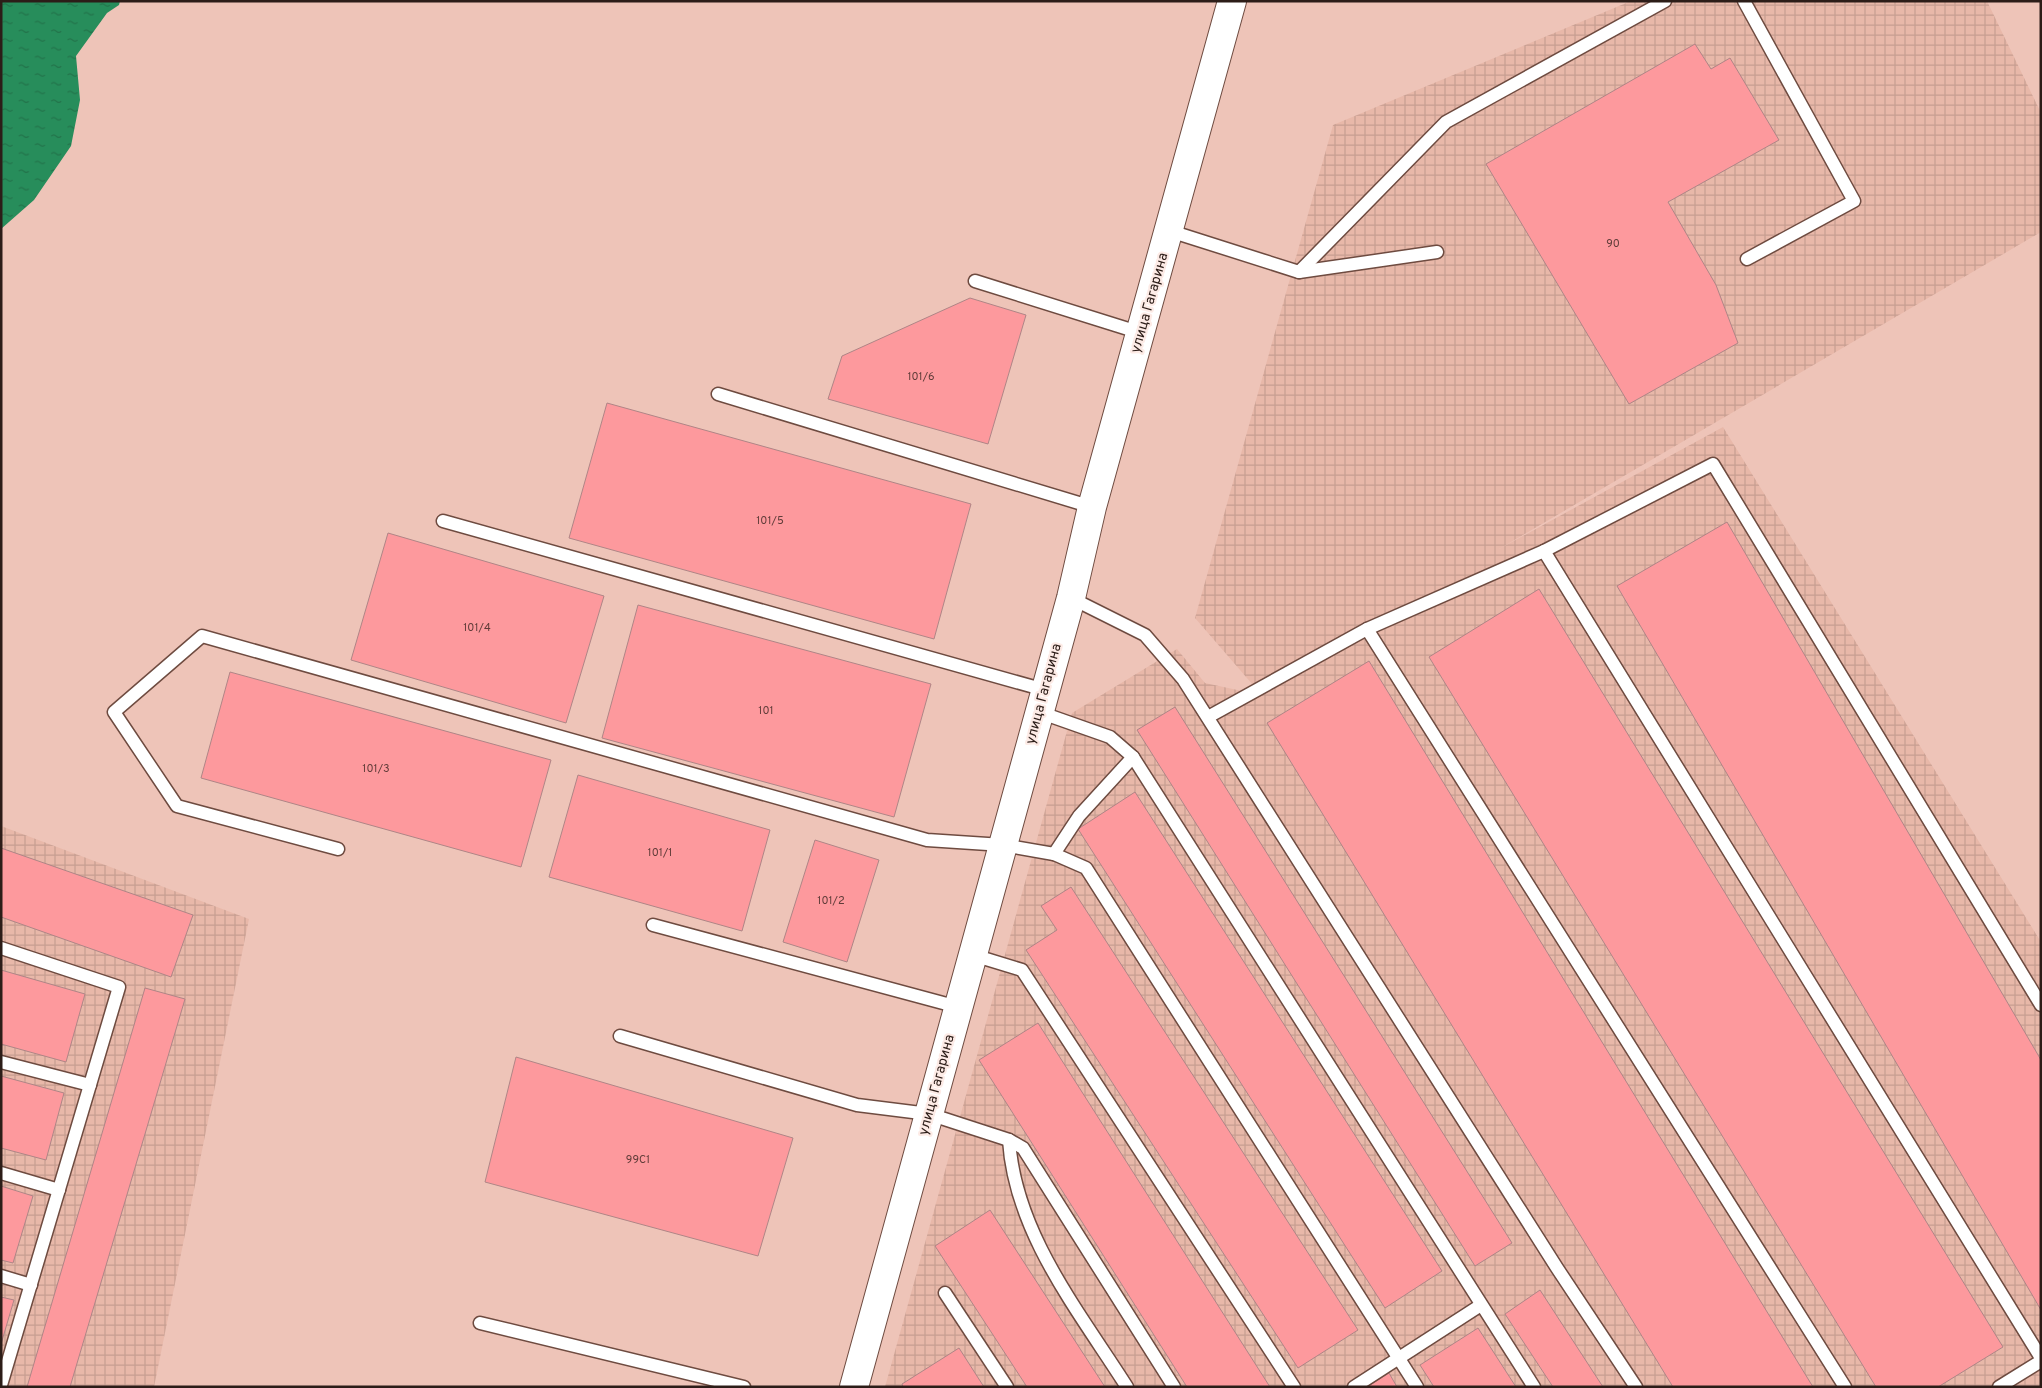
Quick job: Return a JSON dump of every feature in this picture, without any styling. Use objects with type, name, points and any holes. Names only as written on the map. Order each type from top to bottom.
[{"type":"street","name":"улица Гагарина","points":[[854,1387],[1070,598],[1092,507],[1170,231],[1232,1]]},
{"type":"lane","points":[[1299,272],[1446,122],[1665,1]]},
{"type":"lane","points":[[1744,1],[1854,200],[1747,259]]},
{"type":"lane","points":[[1170,231],[1299,272],[1437,252]]},
{"type":"lane","points":[[975,281],[1141,333]]},
{"type":"lane","points":[[718,394],[1092,507]]},
{"type":"lane","points":[[1208,717],[1367,629],[1544,551],[1712,464],[2041,1005]]},
{"type":"lane","points":[[444,521],[1042,701],[1110,737],[1133,757],[1534,1387]]},
{"type":"lane","points":[[1544,551],[2041,1359],[1999,1387]]},
{"type":"lane","points":[[1070,598],[1145,635],[1183,678],[1557,1268],[1636,1387]]},
{"type":"lane","points":[[1367,629],[1845,1387]]},
{"type":"lane","points":[[338,849],[177,806],[114,712],[202,636],[927,840],[1003,845],[1054,854],[1086,868],[1416,1387]]},
{"type":"lane","points":[[1054,854],[1079,816],[1133,757]]},
{"type":"lane","points":[[653,925],[958,1007]]},
{"type":"lane","points":[[1,948],[119,987],[1,1385]]},
{"type":"lane","points":[[973,955],[1022,970],[1294,1387]]},
{"type":"lane","points":[[620,1036],[857,1105],[930,1114],[1010,1140],[1023,1148],[1174,1387]]},
{"type":"lane","points":[[1,1062],[90,1085]]},
{"type":"lane","points":[[1010,1140],[1011,1169],[1025,1216],[1037,1243],[1126,1387]]},
{"type":"lane","points":[[1,1173],[59,1190]]},
{"type":"lane","points":[[1,1276],[31,1285]]},
{"type":"lane","points":[[945,1293],[1007,1387]]},
{"type":"lane","points":[[1354,1387],[1481,1305]]},
{"type":"lane","points":[[480,1323],[744,1387]]},
{"type":"shaded area","points":[[1631,1],[1987,1],[2041,113],[2041,232],[1499,549],[1723,427],[2041,942],[2041,1387],[885,1387],[1072,713],[1177,649],[1205,683],[1242,691],[1253,685],[1195,618],[1333,125]]},
{"type":"shaded area","points":[[1,826],[249,919],[154,1387],[1,1387]]},
{"type":"water","points":[[1,1],[120,1],[119,5],[107,13],[76,56],[80,100],[71,146],[34,200],[1,229]]},
{"type":"building","points":[[1695,44],[1711,69],[1730,58],[1779,140],[1668,202],[1716,285],[1738,343],[1629,404],[1486,164]]},
{"type":"building","points":[[970,298],[1026,315],[988,444],[828,399],[842,356]]},
{"type":"building","points":[[607,403],[971,504],[934,639],[569,538]]},
{"type":"building","points":[[1727,522],[2041,1060],[2041,1310],[1617,586]]},
{"type":"building","points":[[388,533],[604,596],[566,723],[351,660]]},
{"type":"building","points":[[1539,589],[2003,1347],[1938,1387],[1876,1387],[1429,657]]},
{"type":"building","points":[[638,605],[931,684],[894,817],[602,738]]},
{"type":"building","points":[[1369,661],[1813,1387],[1673,1387],[1267,723]]},
{"type":"building","points":[[230,672],[551,760],[521,867],[201,778]]},
{"type":"building","points":[[1175,707],[1512,1243],[1475,1266],[1137,730]]},
{"type":"building","points":[[578,775],[770,830],[742,931],[549,877]]},
{"type":"building","points":[[1135,792],[1442,1271],[1385,1308],[1078,829]]},
{"type":"building","points":[[815,840],[879,860],[847,962],[783,942]]},
{"type":"building","points":[[1,848],[193,915],[171,977],[1,917]]},
{"type":"building","points":[[1071,887],[1358,1330],[1298,1368],[1026,950],[1057,930],[1041,906]]},
{"type":"building","points":[[1,970],[85,994],[66,1062],[1,1044]]},
{"type":"building","points":[[145,988],[185,999],[70,1387],[27,1387]]},
{"type":"building","points":[[1038,1023],[1270,1387],[1187,1387],[979,1060]]},
{"type":"building","points":[[516,1057],[793,1138],[758,1256],[485,1182]]},
{"type":"building","points":[[1,1076],[64,1093],[46,1160],[1,1148]]},
{"type":"building","points":[[1,1186],[33,1196],[13,1263],[1,1260]]},
{"type":"building","points":[[990,1210],[1105,1387],[1027,1387],[935,1246]]},
{"type":"building","points":[[1540,1290],[1603,1387],[1553,1387],[1505,1314]]},
{"type":"building","points":[[1,1297],[14,1300],[1,1344]]},
{"type":"building","points":[[1478,1328],[1516,1387],[1434,1387],[1420,1365]]},
{"type":"building","points":[[959,1348],[984,1387],[903,1387],[902,1384]]},
{"type":"building","points":[[1389,1373],[1397,1387],[1367,1387]]}]
